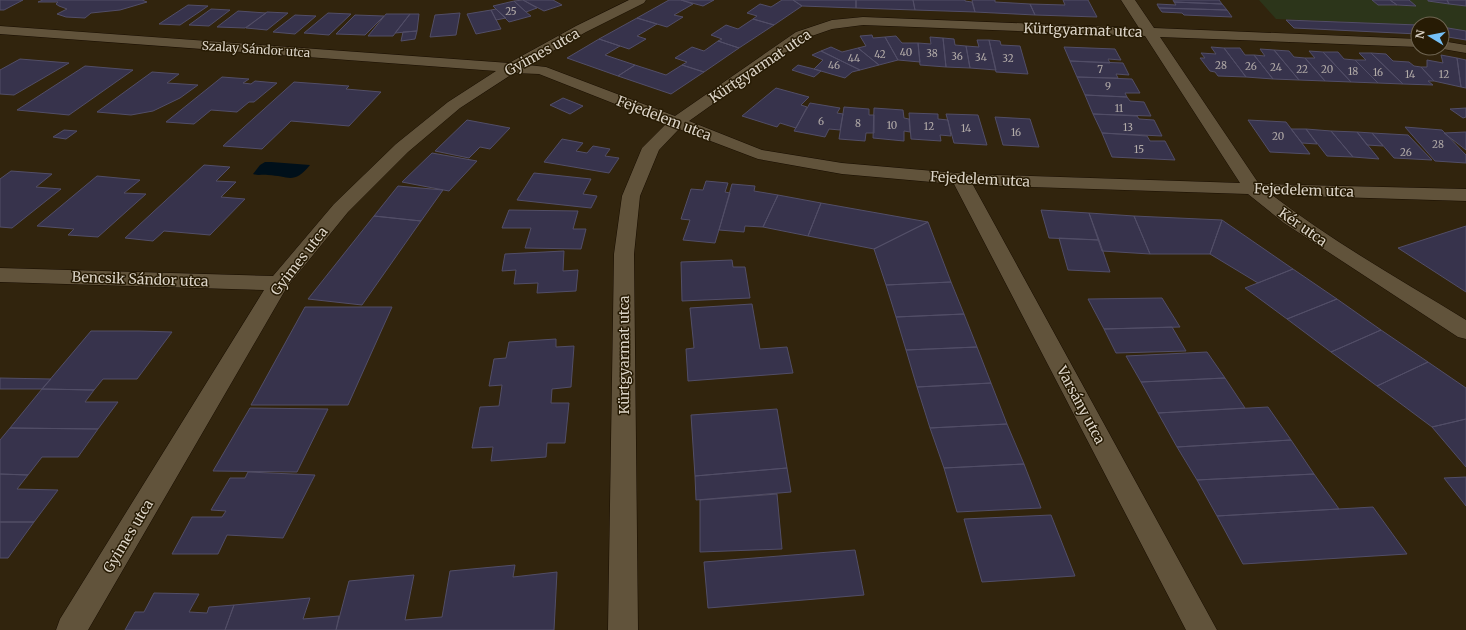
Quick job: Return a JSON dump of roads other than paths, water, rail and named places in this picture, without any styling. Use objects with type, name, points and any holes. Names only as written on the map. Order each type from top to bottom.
[{"type":"street","name":"Gyimes utca","points":[[71,630],[280,283],[341,208],[402,148],[454,105],[511,68],[639,0]]},
{"type":"street","name":"Kér utca","points":[[1128,0],[1253,189],[1291,219],[1466,332]]},
{"type":"street","name":"Kürtgyarmat utca","points":[[624,630],[624,254],[631,196],[651,148],[676,123],[801,35],[821,26],[839,22],[1410,43]]},
{"type":"street","name":"Szalay Sándor utca","points":[[0,30],[511,68]]},
{"type":"street","points":[[1450,46],[1466,49]]},
{"type":"street","name":"Fejedelem utca","points":[[511,68],[541,70],[758,154],[795,162],[849,169],[961,179],[1466,196]]},
{"type":"street","name":"Varsány utca","points":[[961,179],[1202,630]]},
{"type":"street","name":"Bencsik Sándor utca","points":[[0,275],[280,283]]},
{"type":"water","points":[[265,162],[310,165],[300,175],[291,178],[253,174],[260,165]]}]
